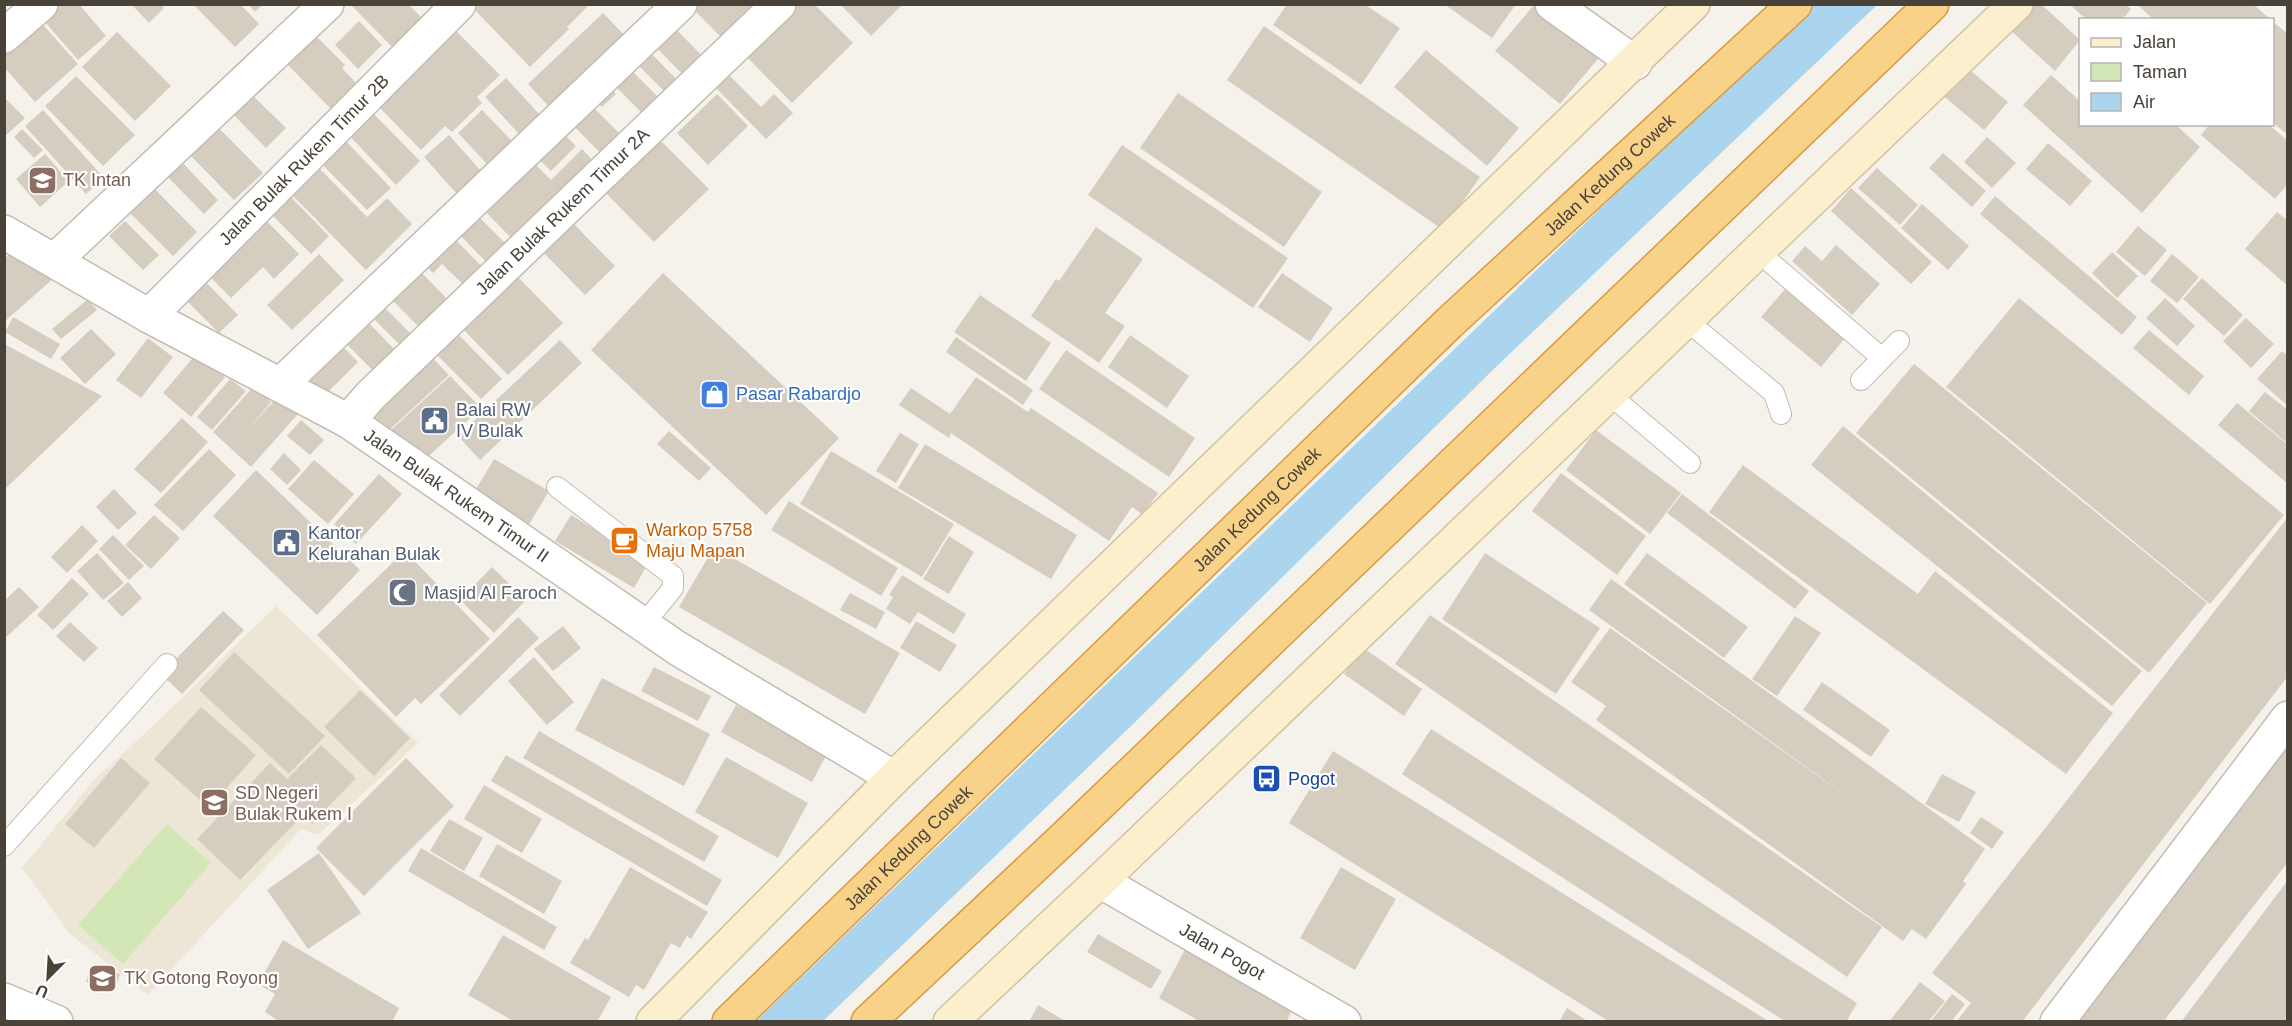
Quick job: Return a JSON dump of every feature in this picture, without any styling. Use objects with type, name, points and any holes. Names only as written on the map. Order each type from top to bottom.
[{"type":"highway","name":"Jalan Kedung Cowek","points":[[729,1022],[1449,323],[1795,4]]},
{"type":"highway","points":[[868,1022],[1062,840],[1932,4]]},
{"type":"main road","points":[[653,1022],[894,778],[1635,63],[1693,4]]},
{"type":"main road","points":[[950,1022],[2016,4]]},
{"type":"street","points":[[4,36],[40,4]]},
{"type":"street","points":[[55,260],[327,4]]},
{"type":"street","name":"Jalan Bulak Rukem Timur 2B","points":[[150,316],[459,4]]},
{"type":"street","points":[[280,385],[680,4]]},
{"type":"street","name":"Jalan Bulak Rukem Timur 2A","points":[[348,422],[380,387],[780,4]]},
{"type":"street","points":[[1552,4],[1635,63]]},
{"type":"street","name":"Jalan Bulak Rukem Timur II","points":[[4,232],[150,316],[348,422],[677,648],[894,778]]},
{"type":"street","points":[[2057,1022],[2288,718]]},
{"type":"street","name":"Jalan Pogot","points":[[1100,881],[1344,1022]]},
{"type":"street","points":[[4,1000],[56,1022]]},
{"type":"lane","points":[[1757,251],[1882,358]]},
{"type":"lane","points":[[1686,320],[1774,393],[1781,414]]},
{"type":"lane","points":[[1861,380],[1899,341]]},
{"type":"lane","points":[[1609,394],[1690,463]]},
{"type":"lane","points":[[556,487],[673,576],[673,588],[643,625]]},
{"type":"lane","points":[[4,846],[167,664]]},
{"type":"shaded area","name":"SD Negeri Bulak Rukem I","points":[[276,606],[418,743],[318,835],[301,829],[148,995],[70,934],[22,868],[93,781]]},
{"type":"green space","points":[[167,824],[211,863],[123,964],[78,925]]},
{"type":"water","points":[[1812,5],[1877,5],[1499,364],[1129,728],[823,1021],[755,1022]]},
{"type":"building","points":[[49,4],[79,4],[106,36],[78,60],[38,14]]},
{"type":"building","points":[[131,4],[161,4],[164,8],[149,23]]},
{"type":"building","points":[[193,4],[240,4],[259,24],[235,47]]},
{"type":"building","points":[[248,4],[263,4],[255,12]]},
{"type":"building","points":[[350,4],[408,4],[425,21],[395,50]]},
{"type":"building","points":[[475,4],[590,4],[567,27],[569,29],[530,67],[472,7]]},
{"type":"building","points":[[694,4],[758,4],[726,42],[691,7]]},
{"type":"building","points":[[786,4],[814,4],[853,43],[792,103],[740,50]]},
{"type":"building","points":[[840,4],[903,4],[871,36]]},
{"type":"building","points":[[1287,4],[1364,4],[1400,28],[1361,85],[1273,25]]},
{"type":"building","points":[[1444,4],[1516,4],[1492,38]]},
{"type":"building","points":[[1535,4],[1542,4],[1602,54],[1560,104],[1495,51]]},
{"type":"building","points":[[2028,4],[2041,4],[2079,41],[2055,71],[2007,27]]},
{"type":"building","points":[[2069,4],[2125,4],[2131,9],[2124,18],[2085,18]]},
{"type":"building","points":[[2137,4],[2253,4],[2269,18],[2152,18]]},
{"type":"building","points":[[603,13],[629,40],[553,111],[528,84]]},
{"type":"building","points":[[38,19],[78,64],[35,102],[4,67],[4,49]]},
{"type":"building","points":[[359,21],[382,45],[358,69],[335,45]]},
{"type":"building","points":[[670,23],[709,63],[690,82],[651,42]]},
{"type":"building","points":[[2274,23],[2288,34],[2288,135],[2274,124]]},
{"type":"building","points":[[1264,26],[1480,177],[1443,230],[1227,80]]},
{"type":"building","points":[[456,31],[500,75],[477,97],[482,103],[452,132],[445,126],[421,150],[378,106]]},
{"type":"building","points":[[117,32],[171,86],[135,121],[82,67]]},
{"type":"building","points":[[316,36],[345,65],[342,68],[357,84],[331,109],[287,64]]},
{"type":"building","points":[[645,47],[686,89],[673,100],[633,60]]},
{"type":"building","points":[[1426,50],[1519,128],[1487,166],[1394,87]]},
{"type":"building","points":[[625,64],[666,105],[650,121],[609,80]]},
{"type":"building","points":[[1964,65],[2008,102],[1984,130],[1940,93]]},
{"type":"building","points":[[728,74],[761,107],[774,94],[793,113],[766,139],[715,87]]},
{"type":"building","points":[[2051,75],[2079,100],[2079,126],[2177,126],[2200,147],[2142,213],[2023,105]]},
{"type":"building","points":[[76,76],[135,135],[103,166],[45,106]]},
{"type":"building","points":[[506,78],[540,115],[519,134],[485,97]]},
{"type":"building","points":[[604,81],[616,94],[602,107],[590,95]]},
{"type":"building","points":[[247,90],[286,128],[266,148],[228,109]]},
{"type":"building","points":[[1178,93],[1322,192],[1284,247],[1140,148]]},
{"type":"building","points":[[717,94],[748,126],[708,165],[677,133]]},
{"type":"building","points":[[4,97],[25,118],[4,137]]},
{"type":"building","points":[[584,98],[628,142],[608,161],[565,117]]},
{"type":"building","points":[[367,107],[420,161],[396,185],[344,130]]},
{"type":"building","points":[[43,110],[104,178],[86,194],[25,126]]},
{"type":"building","points":[[482,110],[513,142],[488,165],[458,133]]},
{"type":"building","points":[[212,121],[263,173],[234,200],[184,149]]},
{"type":"building","points":[[555,125],[576,146],[551,171],[530,150]]},
{"type":"building","points":[[2208,126],[2270,126],[2288,141],[2288,184],[2275,199],[2201,135]]},
{"type":"building","points":[[22,129],[43,150],[34,158],[14,137]]},
{"type":"building","points":[[338,133],[391,188],[367,210],[314,156]]},
{"type":"building","points":[[449,135],[482,172],[457,194],[424,157]]},
{"type":"building","points":[[1987,137],[2016,163],[1992,188],[1964,162]]},
{"type":"building","points":[[658,138],[709,189],[654,242],[604,191]]},
{"type":"building","points":[[2048,143],[2092,181],[2070,206],[2026,169]]},
{"type":"building","points":[[1122,145],[1288,258],[1253,308],[1088,195]]},
{"type":"building","points":[[582,149],[602,170],[522,249],[475,201],[527,156],[551,180]]},
{"type":"building","points":[[1943,153],[1986,191],[1972,207],[1929,168]]},
{"type":"building","name":"TK Intan","points":[[45,154],[69,181],[40,207],[16,179]]},
{"type":"building","points":[[177,157],[218,200],[204,214],[162,171]]},
{"type":"building","points":[[318,167],[367,217],[387,198],[412,224],[366,270],[291,194]]},
{"type":"building","points":[[1877,168],[1918,205],[1900,225],[1858,188]]},
{"type":"building","points":[[147,181],[197,232],[173,256],[122,205]]},
{"type":"building","points":[[1851,188],[1932,262],[1911,284],[1831,211]]},
{"type":"building","points":[[286,192],[329,236],[311,254],[267,210]]},
{"type":"building","points":[[1995,196],[2137,317],[2122,335],[1980,214]]},
{"type":"building","points":[[1922,204],[1969,246],[1948,270],[1901,228]]},
{"type":"building","points":[[470,208],[514,252],[495,271],[451,226]]},
{"type":"building","points":[[2277,212],[2288,221],[2288,286],[2245,249]]},
{"type":"building","points":[[261,215],[299,254],[274,279],[263,267],[231,298],[204,271]]},
{"type":"building","points":[[566,216],[615,266],[585,295],[536,245]]},
{"type":"building","points":[[125,221],[159,255],[143,270],[109,236]]},
{"type":"building","points":[[2138,226],[2167,250],[2145,276],[2116,252]]},
{"type":"building","points":[[1096,227],[1143,259],[1105,313],[1125,326],[1099,363],[1031,316],[1056,279],[1059,281]]},
{"type":"building","points":[[447,231],[491,276],[473,294],[442,264],[433,273],[418,258]]},
{"type":"building","points":[[1836,245],[1880,284],[1852,315],[1792,261],[1805,246],[1822,261]]},
{"type":"building","points":[[16,249],[54,278],[4,322],[4,259]]},
{"type":"building","points":[[2112,252],[2138,276],[2117,298],[2092,273]]},
{"type":"building","points":[[319,254],[344,280],[292,330],[267,305]]},
{"type":"building","points":[[2172,254],[2199,277],[2177,303],[2150,281]]},
{"type":"building","points":[[416,267],[457,309],[429,337],[387,295]]},
{"type":"building","points":[[196,272],[238,315],[219,333],[177,291]]},
{"type":"building","points":[[513,272],[563,323],[508,375],[459,325]]},
{"type":"building","name":"Pasar Rabardjo","points":[[663,273],[839,438],[766,515],[591,350]]},
{"type":"building","points":[[1282,273],[1333,308],[1310,342],[1258,307]]},
{"type":"building","points":[[2202,278],[2243,315],[2224,336],[2183,299]]},
{"type":"building","points":[[1786,288],[1846,337],[1821,367],[1761,317]]},
{"type":"building","points":[[980,295],[1051,343],[1026,381],[954,332]]},
{"type":"building","points":[[2019,298],[2284,515],[2210,604],[1946,387]]},
{"type":"building","points":[[2165,298],[2195,326],[2177,346],[2146,318]]},
{"type":"building","points":[[88,299],[97,310],[61,339],[52,329]]},
{"type":"building","points":[[380,303],[415,338],[404,349],[369,314]]},
{"type":"building","points":[[359,313],[401,356],[379,377],[338,335]]},
{"type":"building","points":[[13,317],[60,344],[51,359],[5,332]]},
{"type":"building","points":[[2246,318],[2274,344],[2251,368],[2223,341]]},
{"type":"building","points":[[449,325],[502,379],[481,399],[428,346]]},
{"type":"building","points":[[91,329],[116,354],[85,384],[60,358]]},
{"type":"building","points":[[2149,330],[2204,376],[2189,395],[2133,348]]},
{"type":"building","points":[[1130,335],[1189,376],[1167,408],[1108,367]]},
{"type":"building","points":[[956,337],[1033,390],[1023,405],[946,352]]},
{"type":"building","points":[[148,338],[173,357],[141,398],[116,380]]},
{"type":"building","points":[[335,339],[358,362],[322,398],[299,374]]},
{"type":"building","points":[[560,340],[582,363],[480,460],[458,436]]},
{"type":"building","points":[[4,344],[102,396],[4,490]]},
{"type":"building","points":[[1066,350],[1195,438],[1169,477],[1039,389]]},
{"type":"building","points":[[426,351],[449,375],[384,435],[362,411]]},
{"type":"building","points":[[2282,351],[2288,356],[2288,406],[2257,379]]},
{"type":"building","points":[[197,353],[225,377],[191,417],[163,393]]},
{"type":"building","points":[[1914,364],[2207,603],[2149,673],[1856,433]]},
{"type":"building","name":"Balai RW IV Bulak","points":[[450,376],[481,408],[420,464],[390,431]]},
{"type":"building","points":[[976,377],[1028,412],[1031,408],[1158,493],[1143,515],[1132,507],[1109,541],[951,433],[949,438],[899,405],[911,388],[950,414]]},
{"type":"building","points":[[230,379],[246,391],[212,430],[197,417]]},
{"type":"building","points":[[253,387],[271,402],[246,432],[278,396],[298,414],[251,467],[213,432]]},
{"type":"building","points":[[2265,392],[2288,410],[2288,444],[2249,411]]},
{"type":"building","points":[[2237,403],[2288,445],[2288,484],[2218,425]]},
{"type":"building","points":[[182,418],[208,442],[161,493],[134,469]]},
{"type":"building","points":[[301,420],[324,440],[310,455],[287,436]]},
{"type":"building","points":[[1843,426],[2142,671],[2112,706],[1811,465]]},
{"type":"building","points":[[1596,430],[1681,493],[1650,534],[1566,470]]},
{"type":"building","points":[[669,431],[711,468],[699,481],[657,444]]},
{"type":"building","points":[[900,433],[919,444],[896,483],[876,471]]},
{"type":"building","points":[[925,444],[1077,535],[1051,579],[898,488]]},
{"type":"building","points":[[209,449],[236,475],[183,531],[154,505]]},
{"type":"building","points":[[831,451],[954,524],[922,577],[800,504]]},
{"type":"building","points":[[284,453],[301,470],[287,485],[270,469]]},
{"type":"building","points":[[494,459],[549,491],[528,526],[473,494]]},
{"type":"building","points":[[314,460],[354,494],[328,524],[288,489]]},
{"type":"building","points":[[1743,465],[1918,594],[1935,571],[2113,713],[2066,774],[1709,512]]},
{"type":"building","name":"Kantor Kelurahan Bulak","points":[[256,470],[360,570],[317,615],[213,516]]},
{"type":"building","points":[[1561,473],[1646,536],[1617,575],[1532,511]]},
{"type":"building","points":[[379,474],[402,494],[356,544],[334,524]]},
{"type":"building","points":[[114,489],[137,513],[118,530],[96,507]]},
{"type":"building","points":[[1682,494],[1809,591],[1795,609],[1667,513]]},
{"type":"building","points":[[789,501],[898,568],[881,596],[771,530]]},
{"type":"building","points":[[154,515],[180,538],[151,569],[125,545]]},
{"type":"building","points":[[571,515],[649,562],[634,588],[555,541]]},
{"type":"building","points":[[2288,517],[2288,676],[2022,1022],[1956,1022],[1971,1003],[1932,973]]},
{"type":"building","points":[[82,525],[98,541],[67,573],[51,557]]},
{"type":"building","points":[[113,535],[144,566],[129,580],[99,549]]},
{"type":"building","points":[[949,536],[974,552],[949,594],[923,579]]},
{"type":"building","points":[[714,547],[900,653],[865,714],[679,607]]},
{"type":"building","name":"Masjid Al Faroch","points":[[405,551],[490,639],[421,704],[415,698],[396,717],[317,635]]},
{"type":"building","points":[[97,553],[124,583],[103,600],[77,571]]},
{"type":"building","points":[[1485,553],[1600,628],[1556,694],[1442,619]]},
{"type":"building","points":[[1647,553],[1748,627],[1724,658],[1624,584]]},
{"type":"building","points":[[492,567],[526,600],[494,633],[460,600]]},
{"type":"building","points":[[902,575],[966,614],[954,634],[918,612],[910,624],[886,609],[893,597],[889,595]]},
{"type":"building","points":[[72,578],[89,594],[53,630],[37,615]]},
{"type":"building","points":[[1611,579],[1985,849],[1963,881],[1966,884],[1926,939],[1912,929],[1903,941],[1596,720],[1606,706],[1571,682],[1610,628],[1863,808],[1589,610]]},
{"type":"building","points":[[128,582],[142,598],[122,617],[107,601]]},
{"type":"building","points":[[19,587],[39,607],[4,639],[4,601]]},
{"type":"building","points":[[850,593],[885,612],[876,629],[840,610]]},
{"type":"building","points":[[223,611],[244,630],[182,694],[161,674]]},
{"type":"building","points":[[1430,615],[1882,927],[1847,977],[1395,664]]},
{"type":"building","points":[[1795,616],[1821,633],[1777,696],[1752,679]]},
{"type":"building","points":[[518,617],[539,638],[460,716],[439,695]]},
{"type":"building","points":[[916,621],[957,645],[940,672],[900,648]]},
{"type":"building","points":[[70,622],[98,648],[84,662],[56,636]]},
{"type":"building","points":[[563,626],[581,648],[553,671],[534,649]]},
{"type":"building","points":[[1362,647],[1422,689],[1404,716],[1344,674]]},
{"type":"building","points":[[234,652],[325,736],[289,774],[199,690]]},
{"type":"building","points":[[534,657],[574,702],[547,725],[508,681]]},
{"type":"building","points":[[654,667],[711,696],[698,721],[641,691]]},
{"type":"building","points":[[602,678],[710,734],[684,786],[575,730]]},
{"type":"building","points":[[1822,682],[1890,730],[1871,757],[1803,710]]},
{"type":"building","points":[[360,690],[410,738],[374,776],[324,727]]},
{"type":"building","points":[[736,705],[827,754],[812,782],[721,732]]},
{"type":"building","points":[[201,707],[256,755],[209,808],[154,759]]},
{"type":"building","points":[[2288,728],[2288,862],[2163,1022],[2069,1022]]},
{"type":"building","points":[[1431,729],[1857,1003],[1846,1022],[1786,1022],[1402,774]]},
{"type":"building","points":[[539,731],[719,836],[704,862],[523,758]]},
{"type":"building","points":[[321,745],[356,778],[312,824],[303,815],[240,880],[197,839],[270,763],[287,779]]},
{"type":"building","points":[[1333,751],[1770,1022],[1610,1022],[1348,860],[1289,823]]},
{"type":"building","points":[[506,755],[722,880],[707,906],[491,781]]},
{"type":"building","points":[[726,757],[808,803],[778,858],[695,812]]},
{"type":"building","points":[[121,758],[150,783],[94,848],[65,824]]},
{"type":"building","points":[[406,758],[454,806],[364,896],[316,848]]},
{"type":"building","points":[[1942,774],[1976,792],[1959,822],[1925,804]]},
{"type":"building","points":[[484,785],[542,819],[522,853],[464,819]]},
{"type":"building","points":[[1981,817],[2004,832],[1992,849],[1970,833]]},
{"type":"building","points":[[449,819],[483,838],[464,871],[430,851]]},
{"type":"building","points":[[497,844],[562,881],[544,914],[479,876]]},
{"type":"building","points":[[421,848],[557,927],[544,950],[408,871]]},
{"type":"building","points":[[319,853],[361,913],[308,949],[267,890]]},
{"type":"building","points":[[630,867],[708,912],[691,939],[687,936],[680,948],[671,943],[644,990],[636,985],[629,997],[570,963],[585,938],[588,940]]},
{"type":"building","points":[[1341,867],[1396,899],[1355,970],[1300,938]]},
{"type":"building","points":[[2288,880],[2288,1022],[2181,1022]]},
{"type":"building","points":[[1098,934],[1162,971],[1151,989],[1087,952]]},
{"type":"building","points":[[503,935],[611,997],[597,1022],[515,1022],[468,995]]},
{"type":"building","points":[[283,940],[399,1008],[392,1022],[280,1022],[265,1012],[275,994],[258,984]]},
{"type":"building","points":[[1188,944],[1296,1003],[1286,1022],[1201,1022],[1159,998]]},
{"type":"building","name":"TK Gotong Royong","points":[[91,966],[120,974],[115,990],[86,982]]},
{"type":"building","points":[[1920,982],[1945,1001],[1928,1022],[1889,1022]]},
{"type":"building","points":[[1952,994],[1965,1004],[1951,1022],[1930,1022]]},
{"type":"building","points":[[1038,1005],[1067,1022],[1029,1022]]},
{"type":"building","points":[[1567,1008],[1589,1022],[1559,1022]]},
{"type":"place","name":"TK Intan","points":[[42,180]]},
{"type":"place","name":"Pasar Rabardjo","points":[[715,394]]},
{"type":"place","name":"Balai RW IV Bulak","points":[[435,420]]},
{"type":"place","name":"Warkop 5758 Maju Mapan","points":[[625,540]]},
{"type":"place","name":"Kantor Kelurahan Bulak","points":[[287,543]]},
{"type":"place","name":"Masjid Al Faroch","points":[[403,593]]},
{"type":"place","name":"Pogot","points":[[1267,779]]},
{"type":"place","name":"SD Negeri Bulak Rukem I","points":[[214,803]]},
{"type":"place","name":"TK Gotong Royong","points":[[103,978]]}]
